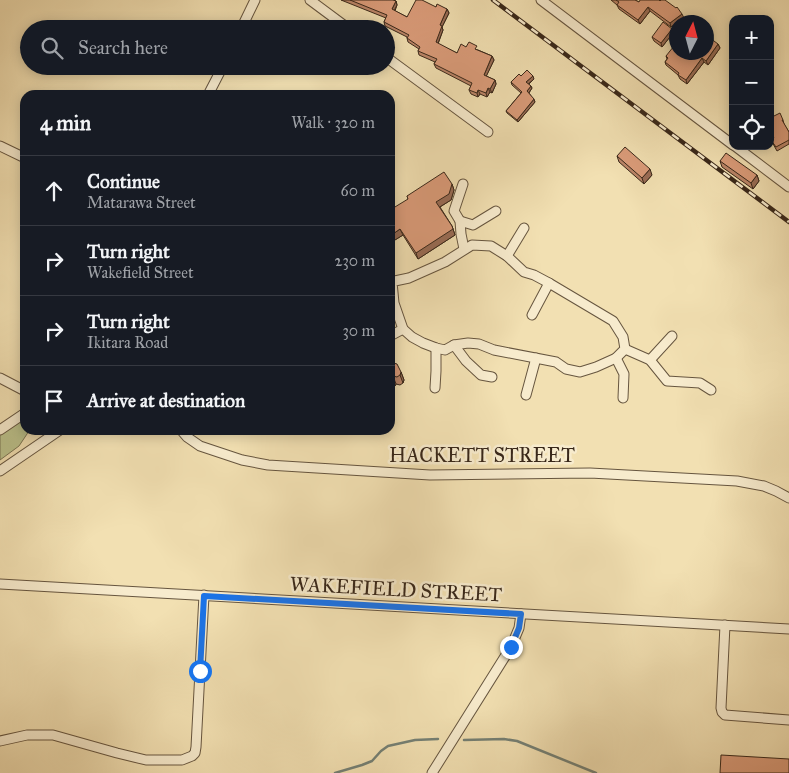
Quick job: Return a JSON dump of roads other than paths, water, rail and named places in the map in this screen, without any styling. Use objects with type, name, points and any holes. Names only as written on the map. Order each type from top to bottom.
[{"type":"street","points":[[245,20],[255,0]]},
{"type":"street","points":[[310,0],[337,20]]},
{"type":"street","points":[[542,0],[729,141]]},
{"type":"street","points":[[395,64],[488,132]]},
{"type":"street","points":[[210,90],[218,75]]},
{"type":"street","points":[[0,146],[20,156]]},
{"type":"street","points":[[741,150],[789,187]]},
{"type":"street","points":[[463,184],[454,211],[460,221],[464,249]]},
{"type":"street","points":[[460,221],[473,225],[496,211]]},
{"type":"street","points":[[507,256],[524,228]]},
{"type":"street","points":[[395,281],[409,278],[445,262],[472,245],[491,246],[507,256],[524,272],[549,283],[613,321],[623,338],[625,349]]},
{"type":"street","points":[[532,316],[549,283]]},
{"type":"street","points":[[395,306],[404,329],[412,337],[422,343],[445,350],[454,345],[479,344],[494,350],[556,362],[566,369],[580,372],[616,358],[625,349]]},
{"type":"street","points":[[395,334],[404,329]]},
{"type":"street","points":[[650,360],[672,336]]},
{"type":"street","points":[[454,345],[480,375],[492,377]]},
{"type":"street","points":[[435,388],[436,348]]},
{"type":"street","points":[[625,349],[650,360],[667,381],[700,384],[711,390]]},
{"type":"street","points":[[526,395],[536,358]]},
{"type":"street","points":[[616,358],[624,374],[623,398]]},
{"type":"street","points":[[0,378],[20,388]]},
{"type":"street","points":[[0,430],[20,416]]},
{"type":"street","points":[[0,471],[50,435]]},
{"type":"street","name":"HACKETT STREET","points":[[185,435],[200,446],[242,460],[274,466],[430,475],[590,473],[737,481],[764,486],[789,498]]},
{"type":"street","name":"WAKEFIELD STREET","points":[[0,584],[789,629]]},
{"type":"street","points":[[0,741],[27,735],[53,735],[146,760],[182,760],[192,756],[196,747],[204,596]]},
{"type":"street","points":[[432,773],[511,647],[519,628],[521,614]]},
{"type":"street","points":[[725,625],[722,712],[725,714],[789,720]]},
{"type":"waterway","points":[[335,773],[372,761],[388,746],[415,740],[438,739]]},
{"type":"waterway","points":[[464,740],[504,739],[517,741],[596,773]]},
{"type":"railway","points":[[493,0],[789,222]]}]
